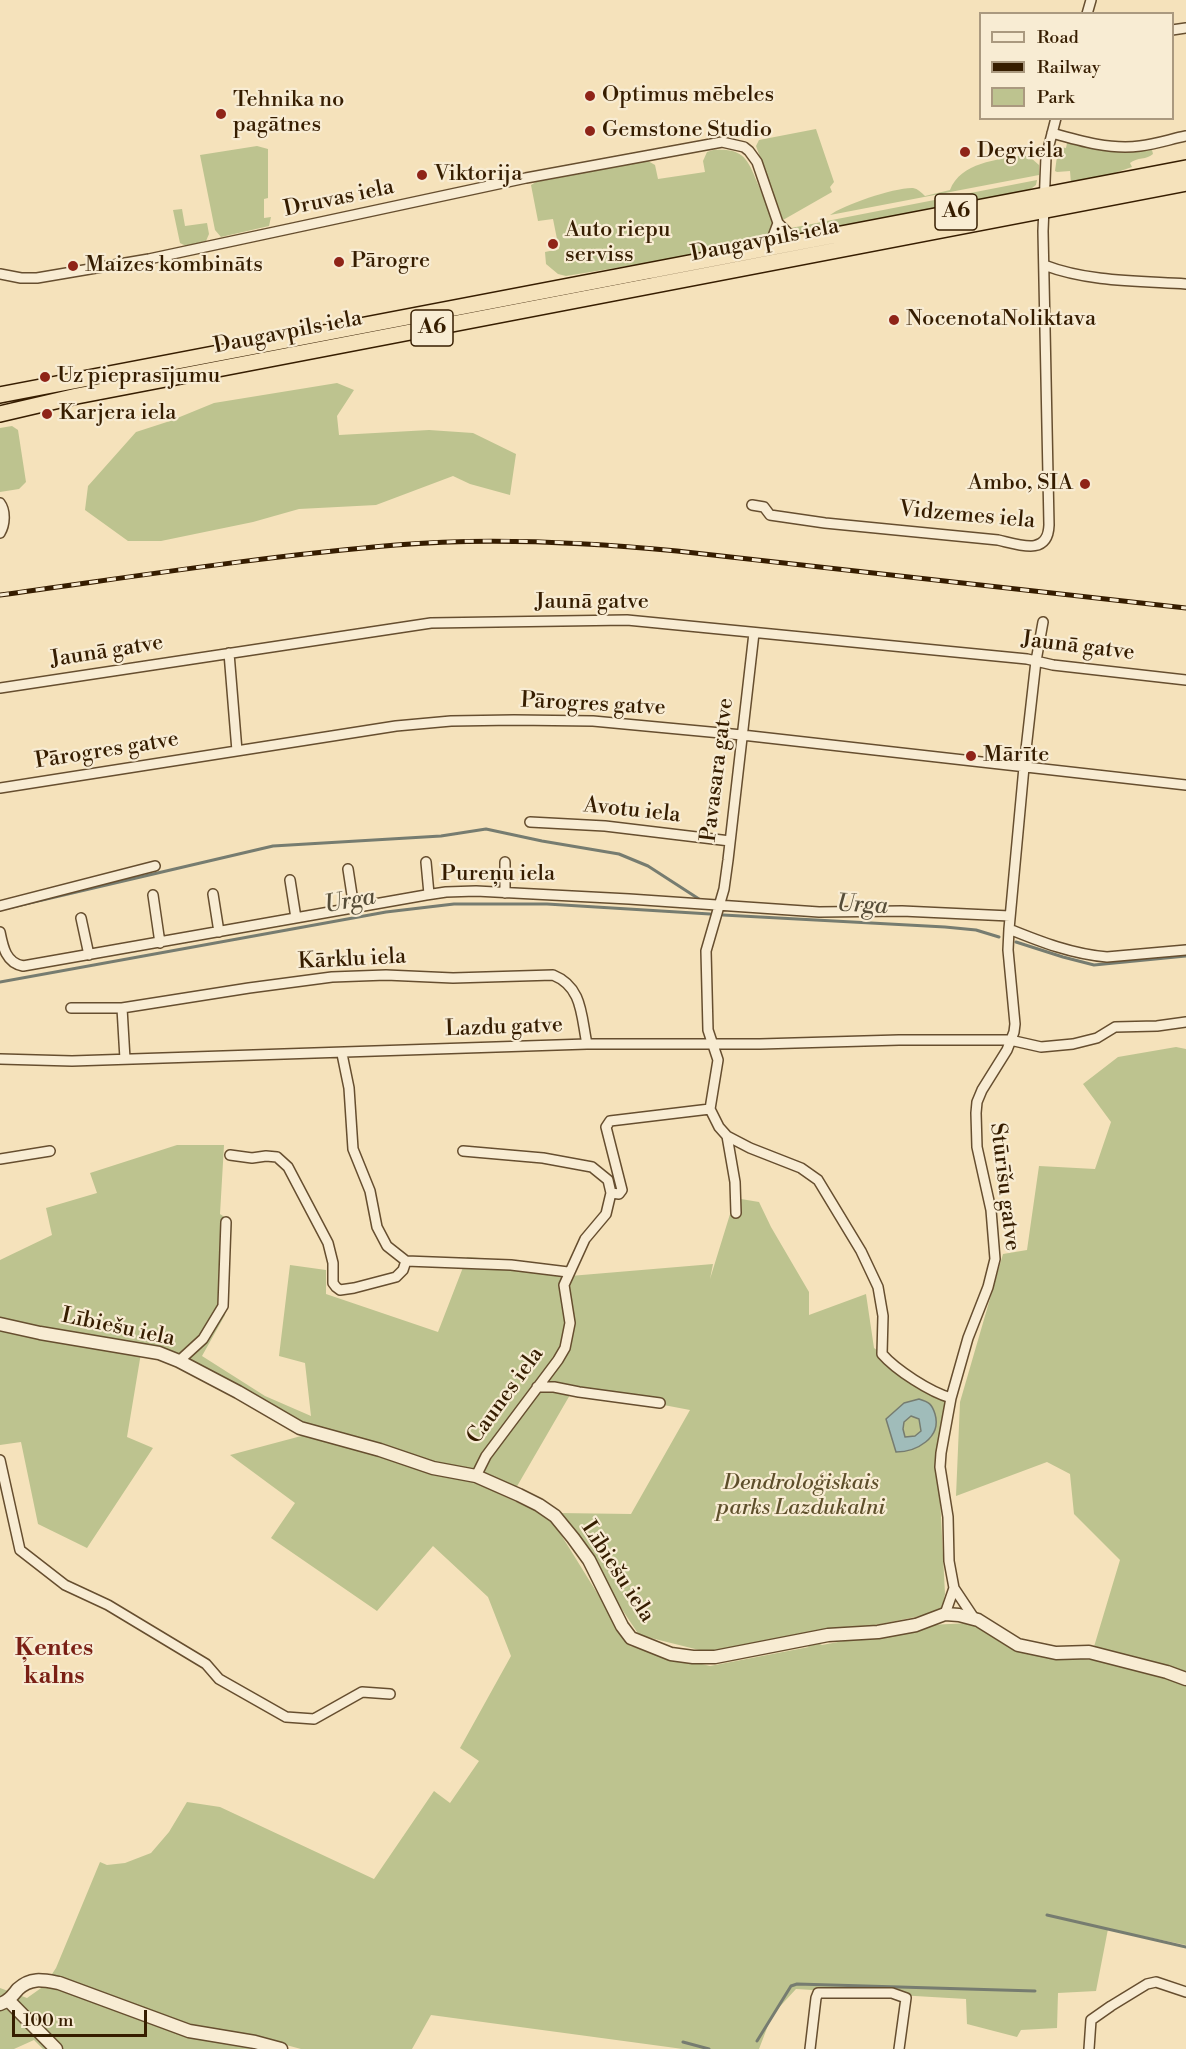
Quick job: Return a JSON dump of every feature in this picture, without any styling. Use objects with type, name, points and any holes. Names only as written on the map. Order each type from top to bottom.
[{"type":"highway","name":"Daugavpils iela","points":[[0,395],[1186,168]]},
{"type":"highway","name":"Daugavpils iela","points":[[0,414],[77,396],[1186,183]]},
{"type":"street","name":"Vidzemes iela","points":[[752,505],[764,507],[770,515],[811,522],[998,540],[1035,546],[1043,543],[1049,535],[1049,525],[1042,231],[1047,157],[1055,120]]},
{"type":"street","points":[[1052,133],[1119,147],[1138,147],[1186,136]]},
{"type":"street","name":"Druvas iela","points":[[0,274],[15,278],[37,278],[149,259],[526,178],[722,142],[744,147],[753,156],[778,223]]},
{"type":"street","points":[[764,248],[772,239],[778,223],[788,233],[802,241]]},
{"type":"street","points":[[1044,265],[1059,271],[1085,276],[1186,284]]},
{"type":"street","points":[[0,503],[3,506],[4,523],[0,533]]},
{"type":"street","name":"Jaunā gatve","points":[[0,688],[431,623],[627,620],[1036,661],[1053,665],[1186,680]]},
{"type":"street","name":"Stūrīšu gatve","points":[[945,1614],[954,1588],[940,1453],[951,1398],[968,1338],[988,1287],[995,1259],[991,1210],[977,1148],[975,1124],[977,1102],[1011,1040],[1015,1024],[1008,950],[1009,929],[1024,767],[1036,661],[1043,622]]},
{"type":"street","name":"Pavasara gatve","points":[[715,1045],[708,1030],[706,951],[723,889],[754,633]]},
{"type":"street","points":[[229,653],[237,751]]},
{"type":"street","name":"Pārogres gatve","points":[[0,788],[396,726],[451,721],[514,720],[593,721],[742,735],[1186,785]]},
{"type":"street","name":"Avotu iela","points":[[530,822],[605,826],[730,841]]},
{"type":"street","points":[[426,862],[429,894]]},
{"type":"street","points":[[505,862],[505,892]]},
{"type":"street","points":[[0,906],[155,866]]},
{"type":"street","points":[[348,869],[354,908]]},
{"type":"street","points":[[290,880],[296,918]]},
{"type":"street","name":"Pureņu iela","points":[[0,932],[4,950],[10,960],[16,965],[31,965],[429,894],[461,891],[629,898],[718,908],[819,912],[902,911],[1010,916]]},
{"type":"street","points":[[213,894],[219,932]]},
{"type":"street","points":[[153,895],[160,943]]},
{"type":"street","points":[[81,918],[89,955]]},
{"type":"street","points":[[1009,929],[1052,946],[1094,956],[1107,957],[1186,950]]},
{"type":"street","name":"Kārklu iela","points":[[71,1008],[122,1008],[332,977],[386,975],[453,978],[553,975],[564,979],[574,989],[587,1044]]},
{"type":"street","points":[[122,1008],[125,1059]]},
{"type":"street","name":"Lazdu gatve","points":[[0,1059],[72,1061],[342,1054],[587,1044],[715,1045],[899,1040],[1011,1040],[1041,1047],[1073,1044],[1097,1038],[1115,1027],[1157,1026],[1186,1022]]},
{"type":"street","points":[[715,1045],[718,1060],[710,1109],[719,1127],[727,1136],[750,1148],[801,1168],[818,1180],[861,1251],[878,1287],[884,1316],[882,1354],[889,1362],[938,1395],[951,1398]]},
{"type":"street","points":[[342,1054],[349,1088],[353,1149],[370,1191],[377,1227],[387,1246],[406,1261],[511,1265],[568,1272]]},
{"type":"street","name":"Caunes iela","points":[[476,1476],[486,1456],[565,1348],[570,1323],[564,1285],[568,1272],[576,1263],[591,1230],[606,1214],[611,1193],[620,1194],[622,1190],[606,1127],[610,1121],[710,1109]]},
{"type":"street","points":[[727,1136],[735,1182],[736,1213]]},
{"type":"street","points":[[0,1159],[50,1151]]},
{"type":"street","points":[[463,1151],[543,1158],[592,1167],[608,1180],[611,1193]]},
{"type":"street","points":[[230,1155],[252,1158],[277,1157],[288,1167],[328,1243],[333,1263],[333,1283],[340,1290],[396,1277],[403,1270],[406,1261]]},
{"type":"street","points":[[179,1361],[203,1339],[223,1306],[226,1222]]},
{"type":"street","name":"Lībiešu iela","points":[[0,1324],[108,1346],[159,1353],[179,1361],[300,1428],[380,1450],[433,1468],[476,1476],[539,1505],[555,1516],[588,1560],[622,1626],[631,1638],[671,1654],[693,1658],[715,1657],[828,1635],[887,1630],[926,1622],[945,1614],[974,1618],[1018,1645],[1056,1653],[1089,1652],[1186,1679]]},
{"type":"street","points":[[537,1387],[554,1387],[660,1403]]},
{"type":"street","points":[[0,1460],[20,1550],[65,1585],[108,1605],[206,1664],[219,1679],[286,1717],[314,1719],[362,1692],[390,1694]]},
{"type":"street","points":[[954,1588],[974,1618]]},
{"type":"street","points":[[56,2049],[4,2003],[28,1982],[36,1979],[59,1983],[189,2031],[255,2042],[281,2049]]},
{"type":"street","points":[[1089,2049],[1091,2020],[1139,1988],[1156,1982],[1186,1992]]},
{"type":"street","points":[[810,2049],[818,1993],[892,1993],[906,1998],[899,2049]]},
{"type":"green space","points":[[816,129],[834,182],[830,187],[832,192],[783,220],[756,146],[759,140]]},
{"type":"green space","points":[[1067,143],[1133,152],[1152,150],[1153,154],[1133,161],[1130,163],[1132,167],[1103,177],[1071,184],[1070,171],[1055,171],[1058,149],[1066,148]]},
{"type":"green space","points":[[257,146],[268,149],[268,198],[264,199],[264,218],[271,217],[269,226],[221,237],[215,230],[200,155]]},
{"type":"green space","points":[[713,150],[737,153],[750,166],[773,226],[767,239],[758,245],[660,263],[566,276],[558,274],[546,264],[545,252],[559,249],[553,219],[538,221],[531,185],[536,182],[648,161],[655,165],[658,179],[705,172],[703,161],[707,152]]},
{"type":"green space","points":[[1023,155],[1039,165],[1039,175],[830,215],[857,202],[895,190],[913,188],[925,196],[950,190],[962,173],[971,168],[991,161]]},
{"type":"green space","points":[[1037,180],[1036,185],[1028,191],[807,235],[791,230],[791,228]]},
{"type":"green space","points":[[182,209],[185,226],[207,223],[209,234],[206,241],[186,246],[180,243],[173,210]]},
{"type":"green space","points":[[337,383],[354,390],[337,416],[339,435],[429,430],[473,433],[516,454],[510,495],[470,484],[453,476],[376,505],[299,509],[253,522],[161,541],[128,541],[85,510],[88,486],[136,432],[214,403]]},
{"type":"green space","points":[[12,426],[18,430],[26,482],[19,489],[0,492],[0,428]]},
{"type":"green space","name":"Dendroloģiskais parks Lazdukalni","points":[[1176,1047],[1186,1049],[1186,1945],[1108,1929],[1096,1991],[1058,1993],[1057,2028],[1021,2030],[1017,2037],[967,2024],[966,1999],[796,1989],[772,2015],[759,2049],[683,2049],[431,2015],[412,2049],[301,2049],[264,2039],[269,2049],[43,2049],[34,2040],[14,2049],[0,2049],[0,1988],[27,1998],[44,1986],[56,1968],[100,1862],[107,1865],[125,1863],[151,1853],[169,1832],[187,1802],[220,1807],[374,1879],[434,1791],[450,1803],[479,1761],[460,1748],[511,1656],[488,1597],[433,1546],[377,1611],[271,1538],[295,1503],[230,1455],[305,1435],[142,1347],[127,1437],[153,1448],[87,1548],[38,1524],[21,1442],[0,1445],[0,1260],[52,1235],[46,1208],[97,1193],[90,1173],[177,1145],[224,1145],[220,1214],[232,1222],[225,1315],[202,1356],[265,1396],[311,1416],[305,1363],[279,1356],[290,1265],[326,1270],[326,1294],[438,1332],[467,1257],[519,1263],[570,1276],[713,1264],[710,1279],[735,1198],[759,1202],[809,1292],[809,1315],[866,1294],[874,1348],[928,1384],[949,1391],[938,1459],[945,1594],[941,1612],[809,1638],[822,1645],[929,1625],[970,1623],[1015,1649],[1090,1660],[1120,1560],[1074,1514],[1070,1474],[1047,1462],[956,1496],[960,1402],[1003,1254],[1027,1250],[1039,1166],[1095,1169],[1111,1122],[1083,1084],[1118,1057]],"holes":[[[574,1388],[690,1410],[631,1514],[558,1513],[639,1635],[715,1654],[797,1639],[809,1647],[710,1666],[630,1646],[550,1517],[499,1494],[516,1488]]]},
{"type":"water","points":[[919,1399],[928,1402],[935,1414],[935,1430],[926,1442],[919,1446],[896,1452],[886,1419],[904,1403]],"holes":[[[911,1416],[919,1419],[921,1431],[915,1436],[905,1437],[904,1422]]]},
{"type":"waterway","points":[[8,908],[273,846],[441,836],[486,829],[619,854],[648,866],[699,899]]},
{"type":"waterway","name":"Urga","points":[[0,982],[386,912],[454,904],[547,904],[710,914]]},
{"type":"waterway","name":"Urga","points":[[723,915],[945,927],[976,930],[999,937]]},
{"type":"waterway","name":"Urga","points":[[1016,942],[1094,965],[1186,956]]},
{"type":"waterway","points":[[1047,1915],[1186,1947]]},
{"type":"waterway","points":[[757,2041],[791,1986],[797,1984],[1035,1991]]},
{"type":"waterway","points":[[683,2042],[709,2049]]},
{"type":"railway","points":[[0,595],[297,555],[396,545],[502,541],[572,543],[677,551],[1186,608]]},
{"type":"place","name":"Optimus mēbeles","points":[[590,96]]},
{"type":"place","name":"Tehnika no pagātnes","points":[[221,114]]},
{"type":"place","name":"Gemstone Studio","points":[[590,131]]},
{"type":"place","name":"Degviela","points":[[965,152]]},
{"type":"place","name":"Viktorija","points":[[422,175]]},
{"type":"place","name":"Auto riepu serviss","points":[[553,244]]},
{"type":"place","name":"Pārogre","points":[[339,262]]},
{"type":"place","name":"Maizes kombināts","points":[[73,266]]},
{"type":"place","name":"NocenotaNoliktava","points":[[894,320]]},
{"type":"place","name":"Uz pieprasījumu","points":[[45,377]]},
{"type":"place","name":"Karjera iela","points":[[47,414]]},
{"type":"place","name":"Ambo, SIA","points":[[1085,484]]},
{"type":"place","name":"Mārīte","points":[[971,756]]},
{"type":"district","name":"Ķentes kalns","points":[[54,1663]]}]
